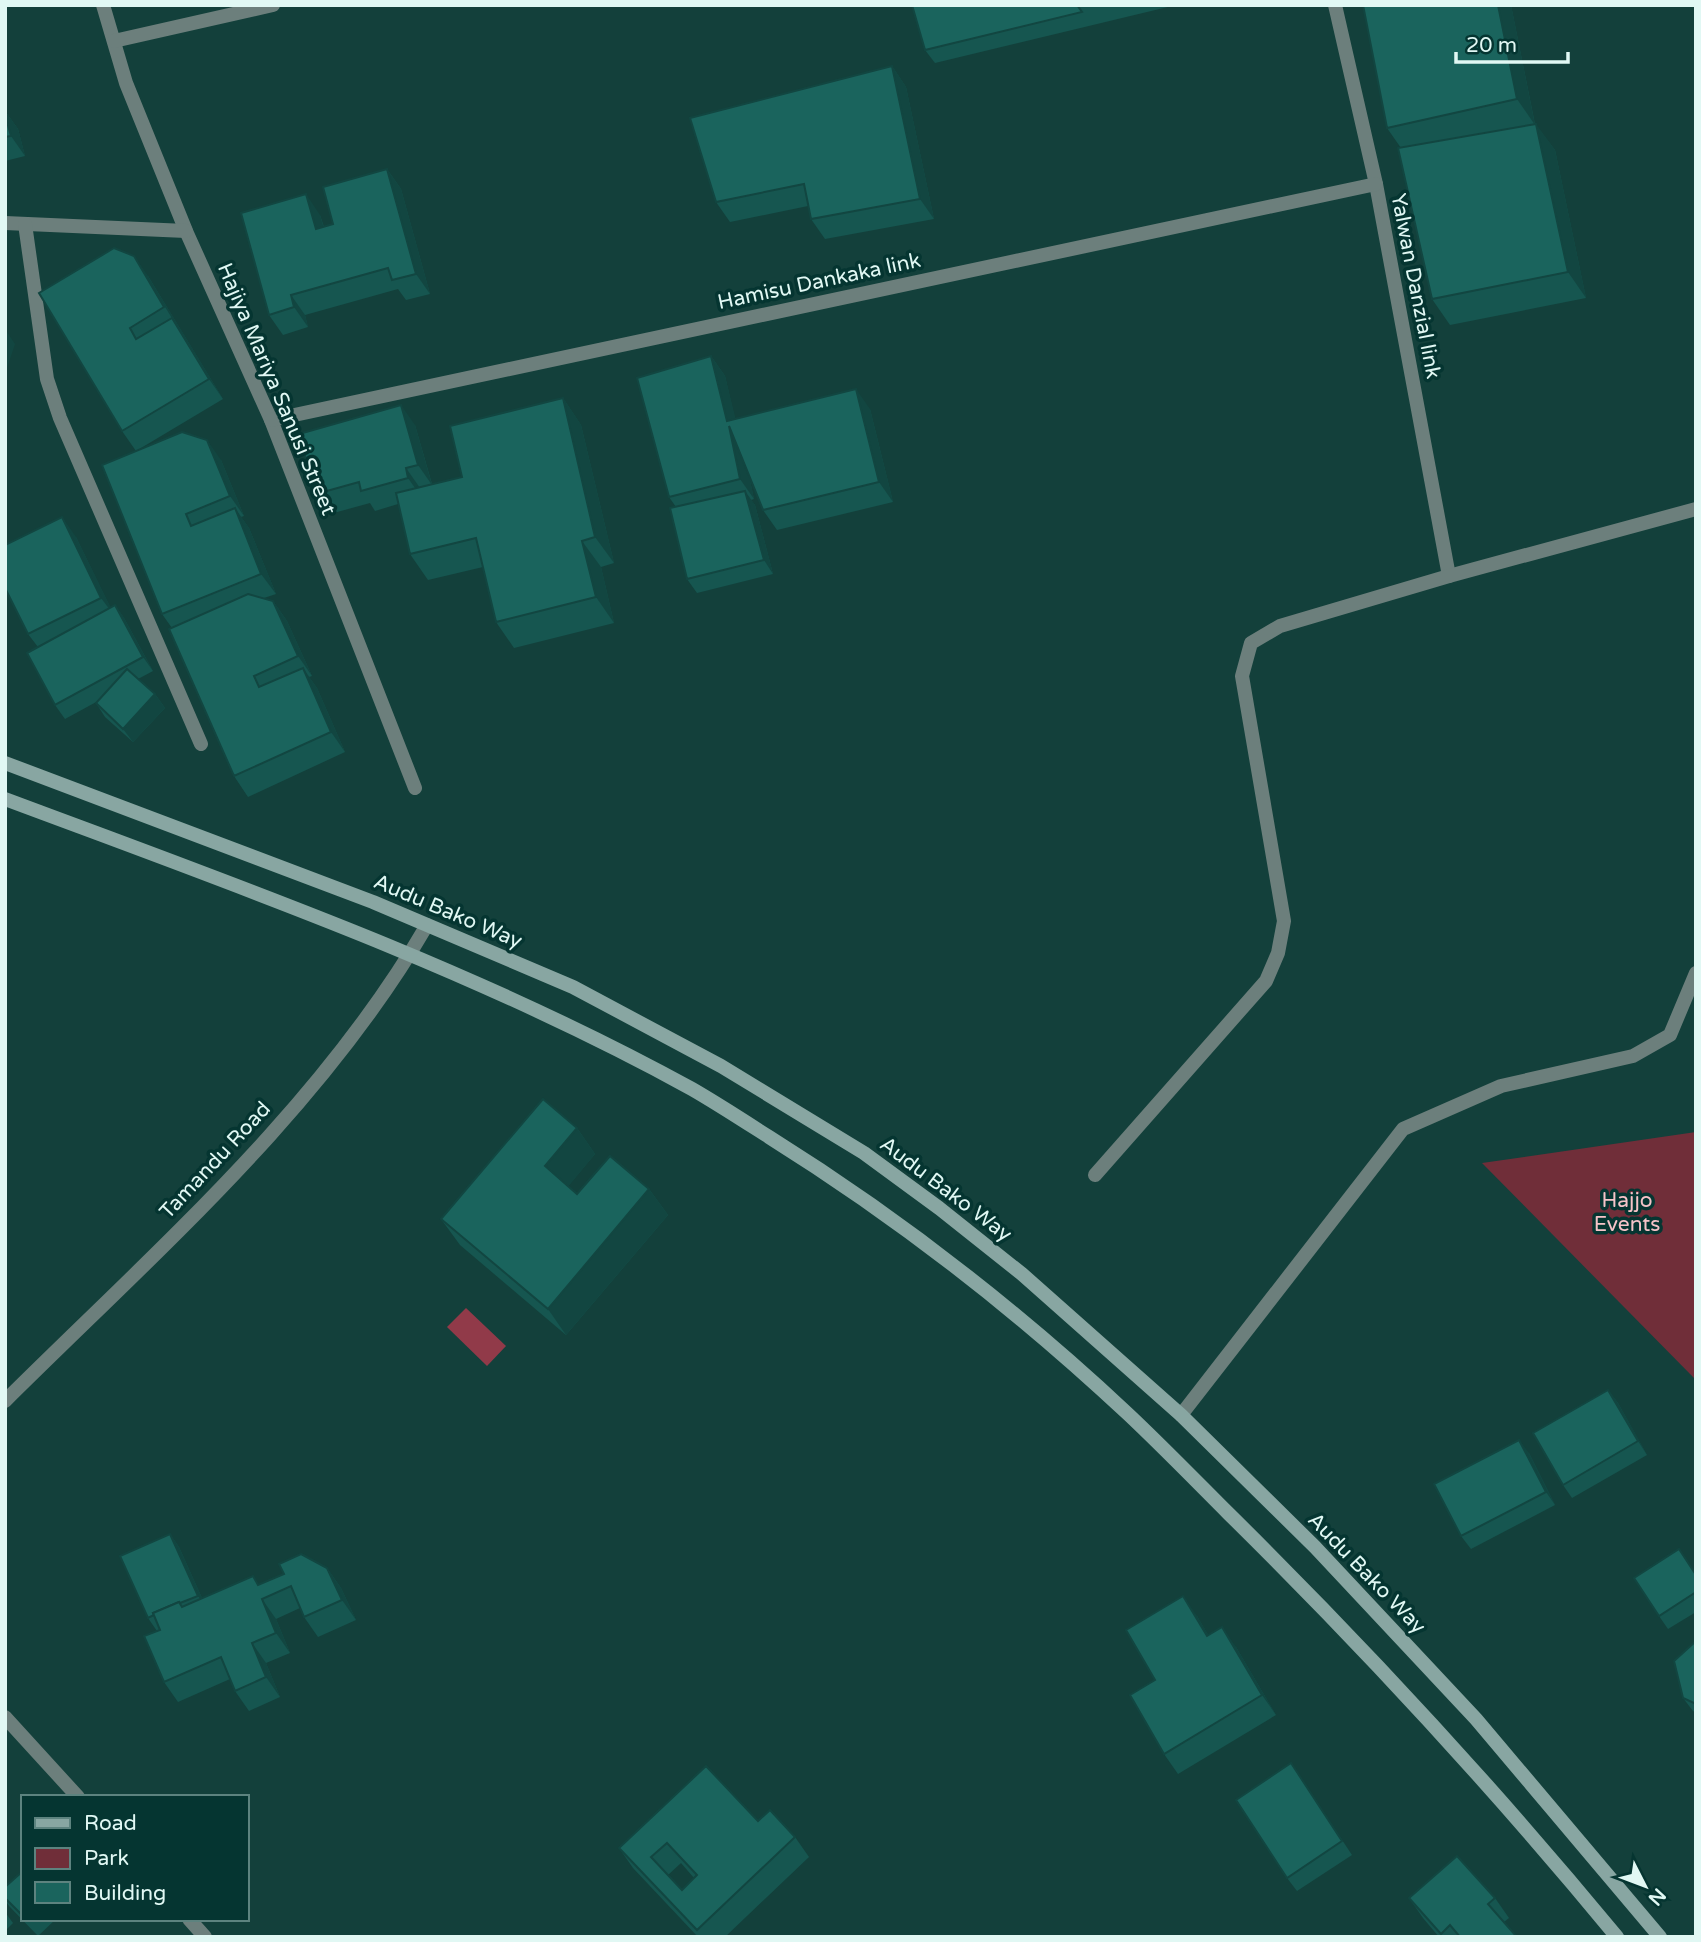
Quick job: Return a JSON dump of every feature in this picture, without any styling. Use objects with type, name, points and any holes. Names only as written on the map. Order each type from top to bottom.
[{"type":"main road","name":"Audu Bako Way","points":[[5,763],[373,902],[573,987],[721,1066],[864,1153],[1022,1273],[1181,1415],[1315,1547],[1476,1719],[1660,1937]]},
{"type":"main road","points":[[5,799],[356,931],[556,1020],[694,1091],[818,1168],[998,1301],[1127,1413],[1287,1572],[1446,1737],[1617,1937]]},
{"type":"street","name":"Hajiya Mariya Sanusi Street","points":[[103,5],[126,83],[186,231],[271,420],[415,788]]},
{"type":"street","points":[[114,41],[273,5]]},
{"type":"street","name":"Yalwan Danzial link","points":[[1335,5],[1376,184],[1449,576]]},
{"type":"street","name":"Hamisu Dankaka link","points":[[271,420],[1376,184]]},
{"type":"street","points":[[5,223],[186,231]]},
{"type":"street","points":[[25,224],[47,379],[201,744]]},
{"type":"street","points":[[1095,1175],[1266,981],[1278,953],[1283,921],[1242,676],[1251,643],[1280,626],[1449,576],[1696,509]]},
{"type":"street","name":"Tamandu Road","points":[[5,1401],[247,1161],[335,1058],[409,956],[427,925]]},
{"type":"street","points":[[1181,1415],[1403,1129],[1501,1086],[1633,1056],[1670,1035],[1696,973]]},
{"type":"street","points":[[5,1717],[76,1795]]},
{"type":"street","points":[[191,1921],[205,1937]]},
{"type":"green space","name":"Hajjo Events","points":[[1696,1132],[1696,1380],[1482,1163]]},
{"type":"shaded area","points":[[466,1308],[506,1346],[487,1366],[447,1327]]},
{"type":"building","points":[[912,5],[1077,5],[1082,12],[925,50]]},
{"type":"building","points":[[1363,5],[1498,5],[1517,99],[1387,128]]},
{"type":"building","points":[[892,66],[920,199],[811,219],[804,184],[716,202],[690,118]]},
{"type":"building","points":[[5,115],[11,136],[5,137]]},
{"type":"building","points":[[1536,124],[1568,272],[1432,299],[1398,148]]},
{"type":"building","points":[[387,169],[416,274],[392,280],[388,268],[291,295],[294,307],[269,315],[241,213],[306,194],[316,229],[333,224],[323,187]]},
{"type":"building","points":[[114,248],[134,256],[164,307],[130,328],[136,339],[172,318],[209,379],[122,431],[39,293]]},
{"type":"building","points":[[711,356],[727,421],[856,389],[879,482],[763,510],[729,426],[740,479],[669,497],[637,378]]},
{"type":"building","points":[[563,398],[595,537],[582,541],[596,597],[496,622],[476,538],[410,554],[396,493],[462,477],[450,426]]},
{"type":"building","points":[[401,405],[418,465],[406,468],[408,478],[361,491],[359,482],[316,494],[299,434]]},
{"type":"building","points":[[182,432],[207,440],[230,496],[186,514],[191,526],[235,508],[261,574],[162,614],[102,465]]},
{"type":"building","points":[[745,491],[764,560],[687,579],[670,508]]},
{"type":"building","points":[[62,517],[101,598],[28,634],[5,588],[5,545]]},
{"type":"building","points":[[248,594],[273,601],[298,656],[254,676],[259,687],[303,668],[331,732],[234,776],[169,629]]},
{"type":"building","points":[[115,605],[143,657],[55,705],[27,653]]},
{"type":"building","points":[[127,669],[155,694],[123,729],[96,703]]},
{"type":"building","points":[[543,1099],[577,1128],[545,1166],[577,1194],[610,1156],[649,1189],[548,1309],[441,1219]]},
{"type":"building","points":[[1608,1390],[1638,1441],[1563,1485],[1533,1433]]},
{"type":"building","points":[[1519,1440],[1546,1492],[1461,1536],[1434,1484]]},
{"type":"building","points":[[170,1534],[198,1596],[153,1613],[154,1615],[148,1618],[120,1556]]},
{"type":"building","points":[[1679,1549],[1696,1575],[1696,1592],[1659,1616],[1634,1578]]},
{"type":"building","points":[[301,1554],[327,1568],[342,1600],[304,1617],[291,1586],[262,1599],[276,1633],[252,1643],[266,1677],[235,1691],[221,1657],[164,1682],[144,1636],[160,1630],[153,1613],[179,1602],[182,1607],[253,1576],[258,1585],[284,1574],[279,1564]]},
{"type":"building","points":[[1183,1596],[1207,1636],[1222,1627],[1262,1695],[1164,1754],[1130,1695],[1155,1680],[1126,1630]]},
{"type":"building","points":[[1696,1641],[1696,1704],[1683,1698],[1674,1661]]},
{"type":"building","points":[[1291,1763],[1342,1841],[1287,1878],[1236,1800]]},
{"type":"building","points":[[706,1766],[758,1821],[770,1810],[795,1837],[697,1930],[619,1848]],"holes":[[[667,1843],[697,1875],[682,1890],[651,1857]]]},
{"type":"building","points":[[1457,1856],[1495,1898],[1488,1904],[1517,1937],[1460,1937],[1450,1925],[1441,1934],[1409,1898]]},
{"type":"building","points":[[21,1873],[21,1914],[5,1898],[5,1887]]}]
